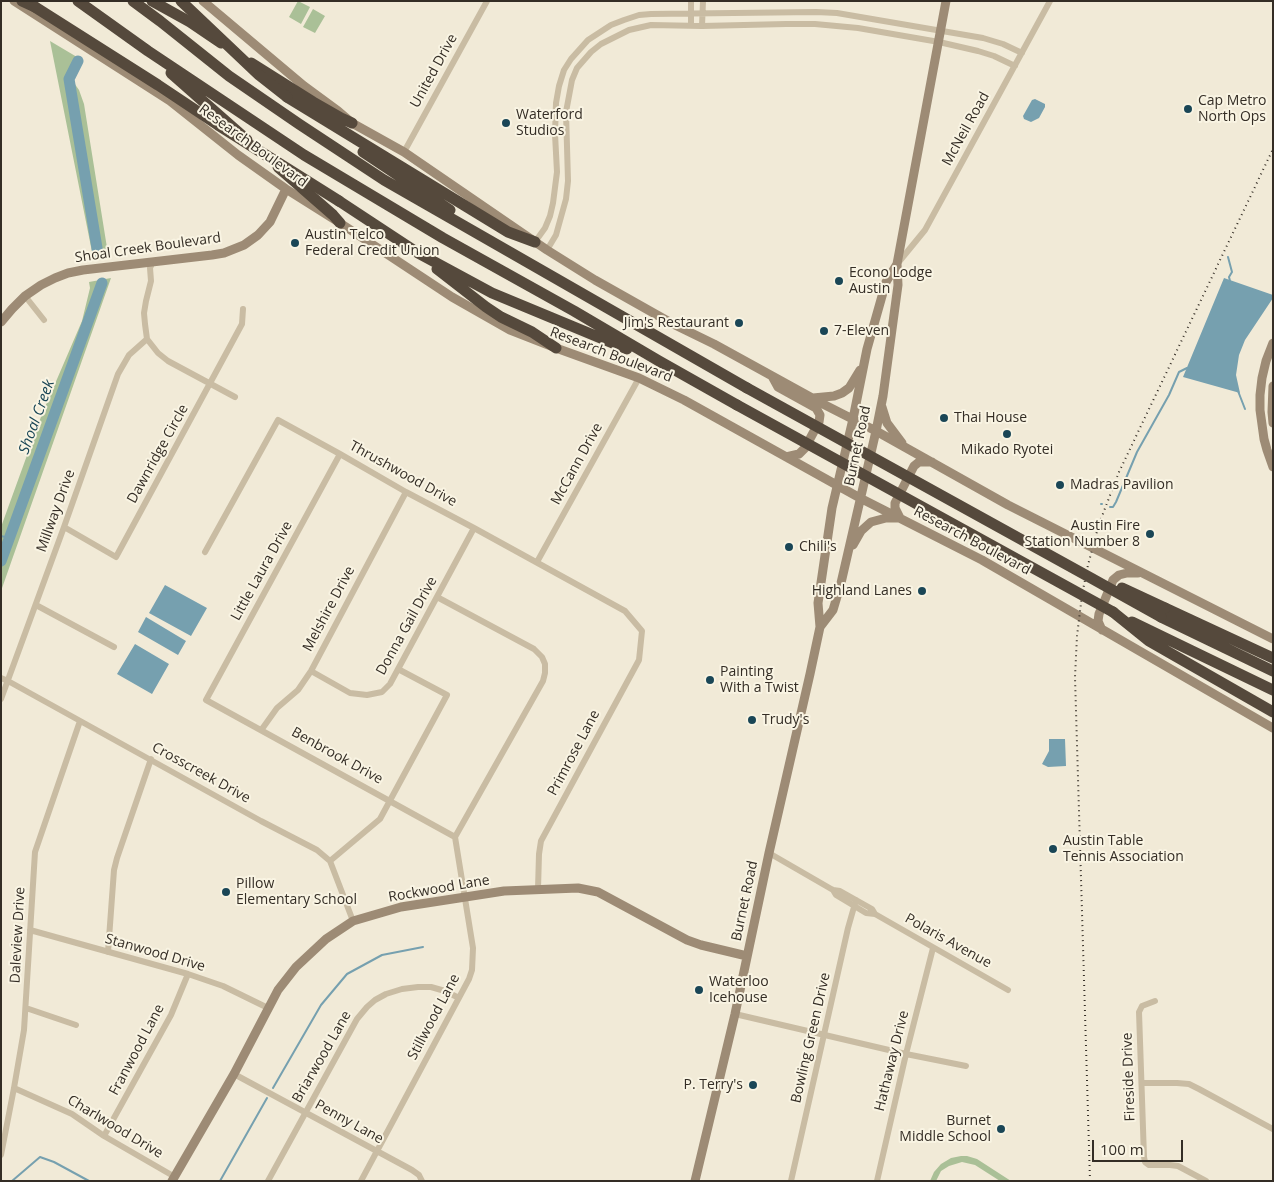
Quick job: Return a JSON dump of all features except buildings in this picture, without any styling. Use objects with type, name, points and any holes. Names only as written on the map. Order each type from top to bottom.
[{"type":"highway","points":[[22,1],[33,4],[418,253],[492,293],[659,361]]},
{"type":"highway","points":[[78,1],[148,51],[304,155],[443,238],[737,405],[1113,612],[1273,712]]},
{"type":"highway","points":[[133,1],[229,76],[384,180],[747,388],[1091,578],[1163,613],[1273,672]]},
{"type":"highway","points":[[152,1],[190,22],[305,97],[352,123]]},
{"type":"highway","points":[[181,1],[259,75],[302,110],[502,247]]},
{"type":"highway","points":[[148,51],[184,86],[334,215],[340,223]]},
{"type":"highway","points":[[287,97],[508,232],[535,242]]},
{"type":"highway","points":[[418,253],[452,282],[486,307],[501,317],[532,332],[556,348]]},
{"type":"highway","points":[[1163,613],[1273,658]]},
{"type":"highway","points":[[1151,636],[1273,690]]},
{"type":"main road","name":"Research Boulevard","points":[[14,1],[170,101],[238,155],[286,189],[452,297],[510,330],[639,378],[689,402],[860,498],[982,560],[1273,728]]},
{"type":"main road","points":[[203,1],[304,86],[352,123],[404,152],[547,250],[672,324],[714,344],[906,447],[1008,505],[1273,640]]},
{"type":"main road","name":"Burnet Road","points":[[820,627],[833,610],[849,552],[876,431],[898,285],[897,264],[946,1]]},
{"type":"main road","name":"Shoal Creek Boulevard","points":[[1,322],[25,296],[41,285],[68,273],[224,253],[244,245],[258,235],[270,222],[286,189]]},
{"type":"main road","name":"Burnet Road","points":[[695,1181],[735,1014],[820,627],[818,603],[837,485],[864,363],[886,282],[897,264]]},
{"type":"main road","points":[[1273,343],[1266,361],[1260,395],[1261,425],[1273,467]]},
{"type":"main road","points":[[812,398],[834,396],[842,393],[849,388],[864,363]]},
{"type":"main road","points":[[772,376],[778,387],[816,408],[820,415],[819,422],[805,448],[799,454],[786,457]]},
{"type":"main road","points":[[1261,425],[1273,423],[1273,386]]},
{"type":"main road","points":[[881,404],[887,423],[906,447]]},
{"type":"main road","points":[[849,552],[861,531],[871,522],[886,518],[900,518],[895,508],[895,503],[914,466],[919,462],[933,462]]},
{"type":"main road","points":[[1102,630],[1098,621],[1098,614],[1113,580],[1119,575],[1127,573],[1141,573]]},
{"type":"main road","name":"Rockwood Lane","points":[[174,1179],[234,1074],[278,990],[296,967],[326,939],[353,921],[401,907],[504,891],[578,888],[598,892],[687,940],[747,956]]},
{"type":"street","name":"United Drive","points":[[404,152],[487,1]]},
{"type":"street","points":[[691,1],[691,26]]},
{"type":"street","points":[[702,26],[703,1]]},
{"type":"street","name":"McNeil Road","points":[[897,264],[925,230],[1050,1]]},
{"type":"street","points":[[535,242],[545,228],[553,203],[557,172],[556,103],[564,70],[588,40],[611,25],[639,15],[816,12],[863,17],[941,30],[990,40],[1022,53]]},
{"type":"street","points":[[547,250],[556,235],[566,199],[568,181],[566,112],[572,80],[577,68],[601,44],[629,30],[651,26],[815,24],[858,28],[985,52],[1015,66]]},
{"type":"street","points":[[153,262],[150,268],[151,281],[144,312],[147,339],[158,353],[168,361],[235,397]]},
{"type":"street","points":[[25,296],[44,320]]},
{"type":"street","name":"Dawnridge Circle","points":[[64,527],[116,557],[242,324],[243,309]]},
{"type":"street","name":"Millway Drive","points":[[1,699],[5,680],[36,605],[118,374],[128,355],[147,339]]},
{"type":"street","name":"McCann Drive","points":[[537,562],[639,378]]},
{"type":"street","name":"Thrushwood Drive","points":[[205,552],[278,420],[625,611],[642,631]]},
{"type":"street","name":"Little Laura Drive","points":[[206,700],[340,454]]},
{"type":"street","name":"Melshire Drive","points":[[262,730],[277,708],[298,690],[310,671],[406,492]]},
{"type":"street","name":"Donna Gail Drive","points":[[310,671],[350,693],[367,695],[382,692],[390,684],[474,528]]},
{"type":"street","points":[[437,597],[534,649],[542,657],[545,664],[543,681],[455,837]]},
{"type":"street","points":[[36,605],[114,647]]},
{"type":"street","name":"Primrose Lane","points":[[538,889],[541,841],[639,660],[642,631]]},
{"type":"street","points":[[353,921],[330,861],[380,819],[447,695],[398,669]]},
{"type":"street","name":"Crosscreek Drive","points":[[5,680],[317,850],[330,861]]},
{"type":"street","name":"Benbrook Drive","points":[[206,700],[391,800],[455,837]]},
{"type":"street","name":"Daleview Drive","points":[[1,1155],[3,1131],[14,1088],[24,1030],[35,852],[80,721]]},
{"type":"street","points":[[108,952],[116,858],[151,759]]},
{"type":"street","name":"Stillwood Lane","points":[[361,1181],[469,979],[473,948],[455,837]]},
{"type":"street","name":"Polaris Avenue","points":[[769,853],[833,890],[836,895],[855,903],[866,913],[875,914],[1008,990]]},
{"type":"street","name":"Bowling Green Drive","points":[[791,1181],[855,903]]},
{"type":"street","name":"Stanwood Drive","points":[[30,930],[188,974],[223,986],[268,1008]]},
{"type":"street","name":"Hathaway Drive","points":[[877,1181],[906,1054],[934,948]]},
{"type":"street","name":"Franwood Lane","points":[[104,1136],[171,1015],[188,974]]},
{"type":"street","name":"Briarwood Lane","points":[[268,1181],[357,1019],[367,1006],[386,994],[418,987],[431,987],[459,998]]},
{"type":"street","name":"Fireside Drive","points":[[1155,1001],[1142,1006],[1139,1012],[1145,1162],[1149,1165],[1178,1166],[1206,1181]]},
{"type":"street","points":[[26,1008],[76,1025]]},
{"type":"street","points":[[735,1014],[966,1066]]},
{"type":"street","name":"Penny Lane","points":[[234,1074],[412,1170],[422,1181]]},
{"type":"street","points":[[1142,1083],[1189,1084],[1273,1129]]},
{"type":"street","name":"Charlwood Drive","points":[[14,1088],[72,1114],[174,1179]]},
{"type":"green space","points":[[298,1],[310,7],[301,24],[289,17]]},
{"type":"green space","points":[[313,9],[325,16],[315,33],[303,27]]},
{"type":"green space","points":[[50,41],[82,60],[73,74],[72,80],[79,90],[84,104],[108,254],[93,257]]},
{"type":"green space","points":[[111,278],[1,591],[1,527],[42,414],[82,321],[90,288],[89,282]]},
{"type":"green space","points":[[961,1156],[977,1159],[1011,1181],[1000,1181],[975,1165],[962,1162],[949,1166],[941,1171],[936,1181],[930,1181],[934,1172],[941,1164],[951,1158]]},
{"type":"water","points":[[1035,99],[1045,104],[1045,107],[1039,118],[1031,122],[1024,119],[1023,116],[1032,100]]},
{"type":"water","points":[[1224,278],[1273,295],[1273,298],[1245,340],[1239,355],[1236,375],[1240,393],[1183,377]]},
{"type":"water","points":[[165,585],[207,608],[191,636],[149,613]]},
{"type":"water","points":[[146,617],[186,641],[178,655],[138,632]]},
{"type":"water","points":[[135,644],[169,664],[152,694],[117,674]]},
{"type":"water","points":[[1049,739],[1065,739],[1066,766],[1048,767],[1042,764],[1049,751]]},
{"type":"waterway","name":"Shoal Creek","points":[[78,61],[69,79],[98,254]]},
{"type":"waterway","points":[[1228,257],[1232,272],[1229,277],[1230,281]]},
{"type":"waterway","name":"Shoal Creek","points":[[1,561],[102,283]]},
{"type":"waterway","points":[[1110,507],[1113,507],[1116,502],[1137,452],[1169,395],[1179,372],[1187,368]]},
{"type":"waterway","points":[[1238,391],[1245,409]]},
{"type":"waterway","points":[[1,536],[9,538]]},
{"type":"waterway","points":[[273,1088],[321,1005],[347,974],[382,955],[423,947]]},
{"type":"waterway","points":[[220,1181],[267,1098]]},
{"type":"waterway","points":[[12,1181],[40,1157],[54,1162],[89,1181]]},
{"type":"railway","points":[[1090,1181],[1075,677],[1082,595],[1099,524],[1119,472],[1273,149]]},
{"type":"place","name":"Cap Metro North Ops","points":[[1188,109]]},
{"type":"place","name":"Waterford Studios","points":[[506,123]]},
{"type":"place","name":"Austin Telco Federal Credit Union","points":[[295,243]]},
{"type":"place","name":"Econo Lodge Austin","points":[[839,281]]},
{"type":"place","name":"Jim's Restaurant","points":[[739,323]]},
{"type":"place","name":"7-Eleven","points":[[824,331]]},
{"type":"place","name":"Thai House","points":[[944,418]]},
{"type":"place","name":"Mikado Ryotei","points":[[1007,434]]},
{"type":"place","name":"Madras Pavilion","points":[[1060,485]]},
{"type":"place","name":"Austin Fire Station Number 8","points":[[1150,534]]},
{"type":"place","name":"Chili's","points":[[789,547]]},
{"type":"place","name":"Highland Lanes","points":[[922,591]]},
{"type":"place","name":"Painting With a Twist","points":[[710,680]]},
{"type":"place","name":"Trudy's","points":[[752,720]]},
{"type":"place","name":"Austin Table Tennis Association","points":[[1053,849]]},
{"type":"place","name":"Pillow Elementary School","points":[[226,892]]},
{"type":"place","name":"Waterloo Icehouse","points":[[699,990]]},
{"type":"place","name":"P. Terry's","points":[[753,1085]]},
{"type":"place","name":"Burnet Middle School","points":[[1001,1129]]}]
